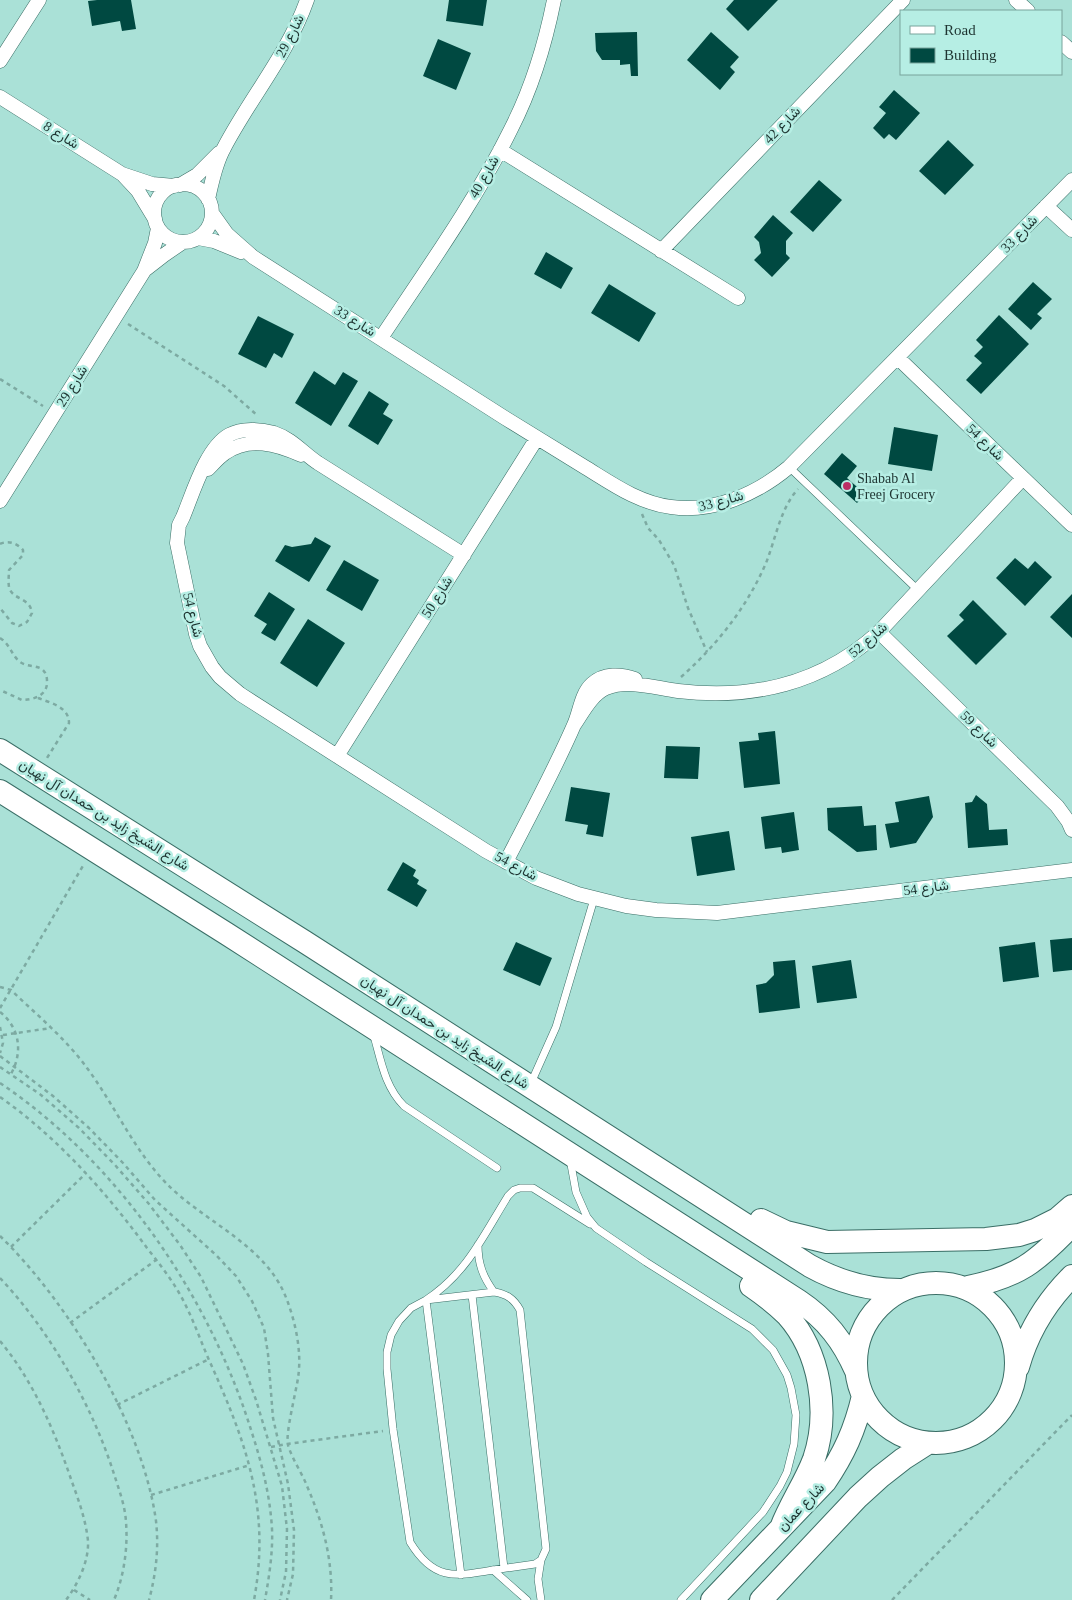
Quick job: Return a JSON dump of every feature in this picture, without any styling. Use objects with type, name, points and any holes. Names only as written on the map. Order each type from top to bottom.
[{"type":"main road","name":"شارع الشيخ زايد بن حمدان آل نهيان","points":[[0,750],[313,947],[825,1274],[857,1286],[900,1290]]},
{"type":"main road","points":[[0,792],[371,1026],[813,1310],[835,1332],[850,1358],[863,1396],[874,1414],[889,1428],[907,1438],[928,1443],[951,1442],[974,1434],[992,1420],[1007,1402],[1023,1350],[1037,1320],[1058,1290],[1072,1276]]},
{"type":"main road","points":[[701,1196],[715,1194],[722,1196],[774,1227],[800,1236],[827,1242],[1002,1238],[1019,1235],[1046,1225],[1072,1206]]},
{"type":"main road","points":[[968,1288],[999,1280],[1028,1266],[1051,1247],[1072,1225]]},
{"type":"main road","points":[[699,1237],[709,1255],[774,1303],[788,1316],[808,1349],[818,1378],[821,1402],[820,1425],[815,1457],[781,1528]]},
{"type":"main road","points":[[856,1371],[857,1347],[865,1324],[880,1304],[900,1290],[922,1283],[945,1282],[968,1288],[991,1303],[1008,1325],[1016,1352],[1015,1380]]},
{"type":"main road","name":"شارع عمان","points":[[712,1600],[820,1488],[838,1462],[849,1441],[863,1396]]},
{"type":"main road","points":[[761,1600],[865,1490],[903,1459],[928,1443]]},
{"type":"street","points":[[0,61],[39,0]]},
{"type":"street","name":"شارع 29","points":[[210,206],[216,167],[223,148],[288,42],[307,0]]},
{"type":"street","name":"شارع 40","points":[[381,338],[453,228],[511,129],[536,68],[548,30],[554,0]]},
{"type":"street","name":"شارع 42","points":[[661,251],[903,0]]},
{"type":"street","points":[[1016,0],[1027,10]]},
{"type":"street","points":[[1062,43],[1072,52]]},
{"type":"street","name":"شارع 8","points":[[0,96],[122,174],[138,191],[156,223]]},
{"type":"street","name":"شارع 29","points":[[177,186],[197,174],[223,148]]},
{"type":"street","points":[[500,150],[738,298]]},
{"type":"street","name":"شارع 8","points":[[122,174],[152,184],[177,186]]},
{"type":"street","name":"شارع 33","points":[[210,206],[227,234],[253,257],[626,493],[657,505],[678,508],[700,508],[739,498],[762,487],[790,467],[1072,180]]},
{"type":"street","points":[[189,185],[197,188],[210,206],[208,228],[198,238],[183,242],[168,238],[156,223],[157,202],[161,195],[177,186],[189,185]]},
{"type":"street","points":[[1046,206],[1072,230]]},
{"type":"street","name":"شارع 29","points":[[0,501],[144,271],[155,243],[156,223]]},
{"type":"street","name":"شارع 33","points":[[198,238],[214,241],[253,257]]},
{"type":"street","name":"شارع 29","points":[[144,271],[183,242]]},
{"type":"street","name":"شارع 54","points":[[898,358],[1072,526]]},
{"type":"street","name":"شارع 54","points":[[464,555],[316,461],[292,442],[263,430],[244,430],[228,436],[212,453],[179,525],[177,543],[200,646],[212,667],[230,686],[336,756],[506,862],[559,888],[594,899],[626,906],[656,910],[717,912],[1072,870]]},
{"type":"street","name":"شارع 50","points":[[336,756],[537,438]]},
{"type":"street","name":"شارع 54","points":[[201,475],[225,453],[249,443],[275,445],[316,461]]},
{"type":"street","name":"شارع 52","points":[[506,862],[574,725],[592,699],[605,689],[624,684],[699,693],[726,693],[764,689],[788,684],[821,672],[864,647],[880,632],[1023,478]]},
{"type":"street","name":"شارع 59","points":[[880,632],[1057,806],[1072,830]]},
{"type":"lane","points":[[790,467],[918,590]]},
{"type":"lane","points":[[530,1087],[556,1027],[594,899]]},
{"type":"lane","points":[[371,1026],[387,1082],[397,1099],[404,1106],[497,1168]]},
{"type":"lane","points":[[569,1153],[572,1180],[576,1192],[587,1217],[596,1228]]},
{"type":"lane","points":[[541,1560],[535,1564],[461,1576],[445,1574],[430,1567],[418,1556],[410,1542],[406,1526],[387,1369],[387,1352],[391,1335],[399,1321],[411,1308],[442,1289],[456,1276],[468,1261],[508,1196],[514,1190],[520,1188],[538,1190],[646,1262],[752,1328],[768,1344],[787,1375],[796,1415],[794,1444],[787,1472],[764,1512],[681,1600]]},
{"type":"lane","points":[[478,1245],[481,1270],[486,1282],[494,1292]]},
{"type":"lane","points":[[426,1300],[494,1292],[510,1297],[520,1310],[546,1542],[538,1579],[541,1600]]},
{"type":"lane","points":[[472,1295],[504,1568]]},
{"type":"lane","points":[[426,1300],[461,1576]]},
{"type":"lane","points":[[493,1570],[527,1600]]},
{"type":"path","points":[[116,316],[224,386],[274,433]]},
{"type":"path","points":[[0,379],[55,413]]},
{"type":"path","points":[[694,666],[708,652],[734,619],[756,583],[774,541],[784,511],[804,481]]},
{"type":"path","points":[[642,500],[644,522],[674,565],[688,608],[708,652]]},
{"type":"path","points":[[0,544],[9,542],[20,546],[23,550],[22,555],[9,570],[9,587],[14,595],[29,604],[32,613],[27,622],[18,626],[12,623],[0,608]]},
{"type":"path","points":[[0,638],[7,643],[18,660],[25,665],[40,668],[46,674],[48,683],[45,690],[37,698]]},
{"type":"path","points":[[0,690],[22,700],[37,698],[54,704],[63,710],[69,718],[69,723],[37,773]]},
{"type":"path","points":[[10,1074],[15,1067],[18,1054],[16,1033],[12,1024],[0,1010],[92,850]]},
{"type":"path","points":[[0,987],[10,990],[51,1028],[86,1067],[103,1090],[131,1138],[153,1169],[179,1195],[249,1247],[267,1265],[286,1299],[297,1336],[299,1376],[287,1444],[320,1516],[328,1550],[332,1585],[331,1600]]},
{"type":"path","points":[[0,1027],[3,1035],[0,1054],[89,1128],[155,1200],[216,1255],[236,1276],[252,1301],[264,1328],[273,1418],[288,1484],[294,1530],[293,1574],[287,1600]]},
{"type":"path","points":[[3,1035],[51,1028]]},
{"type":"path","points":[[0,1067],[41,1095],[79,1128],[115,1165],[180,1244],[201,1277],[243,1364],[282,1486],[287,1529],[286,1572],[280,1600]]},
{"type":"path","points":[[0,1083],[67,1138],[112,1183],[162,1248],[209,1325],[228,1365],[244,1406],[268,1489],[272,1530],[270,1572],[265,1600]]},
{"type":"path","points":[[0,1097],[46,1135],[86,1173],[128,1222],[178,1290],[195,1324],[232,1411],[250,1465],[258,1501],[261,1538],[254,1600]]},
{"type":"path","points":[[0,1105],[4,1100]]},
{"type":"path","points":[[11,1247],[86,1173]]},
{"type":"path","points":[[0,1236],[52,1296],[70,1322],[92,1356],[131,1434],[151,1495],[156,1522],[155,1578],[149,1600]]},
{"type":"path","points":[[70,1322],[156,1260]]},
{"type":"path","points":[[0,1278],[39,1326],[63,1365],[85,1405],[110,1463],[122,1498],[126,1521],[124,1568],[114,1600]]},
{"type":"path","points":[[0,1341],[34,1393],[58,1442],[84,1518],[88,1542],[84,1567],[74,1590],[66,1600]]},
{"type":"path","points":[[117,1405],[209,1359]]},
{"type":"path","points":[[892,1600],[1072,1415]]},
{"type":"path","points":[[271,1447],[393,1429]]},
{"type":"path","points":[[151,1495],[250,1465]]},
{"type":"path","points":[[74,1590],[90,1600]]},
{"type":"building","points":[[131,0],[136,29],[122,31],[120,21],[92,26],[88,1]]},
{"type":"building","points":[[449,0],[487,0],[483,26],[446,21]]},
{"type":"building","points":[[734,0],[778,0],[748,31],[726,9]]},
{"type":"building","points":[[637,32],[638,76],[631,76],[630,64],[620,65],[620,60],[602,60],[596,51],[595,33]]},
{"type":"building","points":[[711,32],[739,57],[730,67],[735,72],[720,90],[687,60]]},
{"type":"building","points":[[438,39],[471,53],[456,90],[423,76]]},
{"type":"building","points":[[894,90],[920,113],[896,140],[889,134],[884,139],[873,128],[886,113],[879,107]]},
{"type":"building","points":[[948,140],[974,165],[945,195],[919,171]]},
{"type":"building","points":[[819,180],[842,200],[813,232],[790,212]]},
{"type":"building","points":[[773,215],[793,233],[786,241],[786,254],[790,258],[772,277],[754,260],[761,253],[759,242],[754,237]]},
{"type":"building","points":[[546,252],[573,268],[561,289],[534,274]]},
{"type":"building","points":[[1033,282],[1052,299],[1037,314],[1042,318],[1031,330],[1008,309]]},
{"type":"building","points":[[609,284],[656,313],[639,342],[591,313]]},
{"type":"building","points":[[999,315],[1029,344],[981,394],[966,380],[982,363],[974,356],[983,347],[976,340]]},
{"type":"building","points":[[258,316],[294,334],[282,358],[274,353],[266,368],[238,354]]},
{"type":"building","points":[[314,371],[335,385],[343,372],[358,381],[331,426],[295,403]]},
{"type":"building","points":[[369,391],[389,404],[383,414],[393,420],[378,445],[348,426]]},
{"type":"building","points":[[894,427],[938,435],[932,471],[888,464]]},
{"type":"building","name":"Shabab Al Freej Grocery","points":[[842,453],[857,466],[847,478],[865,494],[857,503],[824,474]]},
{"type":"building","points":[[315,537],[331,546],[309,582],[275,561],[285,545],[292,547],[311,544]]},
{"type":"building","points":[[1015,558],[1028,569],[1035,561],[1052,577],[1025,606],[996,578]]},
{"type":"building","points":[[344,560],[379,580],[362,611],[326,590]]},
{"type":"building","points":[[269,592],[295,609],[275,641],[261,633],[267,624],[254,616]]},
{"type":"building","points":[[1072,594],[1072,638],[1050,617]]},
{"type":"building","points":[[973,600],[1007,634],[976,665],[947,636],[964,620],[959,615]]},
{"type":"building","points":[[308,619],[345,643],[317,687],[280,663]]},
{"type":"building","points":[[775,731],[780,784],[744,788],[739,742],[759,740],[758,733]]},
{"type":"building","points":[[666,746],[700,747],[698,779],[664,778]]},
{"type":"building","points":[[571,787],[610,793],[603,837],[586,834],[588,825],[565,821]]},
{"type":"building","points":[[976,795],[987,804],[989,830],[1007,829],[1008,845],[968,848],[965,803],[972,802]]},
{"type":"building","points":[[929,796],[933,817],[916,843],[890,848],[885,824],[899,822],[895,802]]},
{"type":"building","points":[[862,806],[864,826],[876,825],[877,850],[857,852],[828,830],[827,808]]},
{"type":"building","points":[[794,812],[799,850],[782,853],[781,847],[765,849],[761,817]]},
{"type":"building","points":[[729,831],[735,870],[697,876],[691,837]]},
{"type":"building","points":[[403,862],[416,870],[413,876],[419,880],[417,884],[427,890],[417,907],[387,890]]},
{"type":"building","points":[[1072,938],[1072,970],[1053,972],[1050,940]]},
{"type":"building","points":[[516,942],[552,958],[540,986],[503,970]]},
{"type":"building","points":[[1035,942],[1039,977],[1003,982],[999,947]]},
{"type":"building","points":[[795,960],[800,1008],[759,1013],[756,985],[766,983],[774,975],[773,962]]},
{"type":"building","points":[[851,960],[857,998],[817,1003],[812,966]]},
{"type":"place","name":"Shabab Al Freej Grocery","points":[[847,486]]}]
